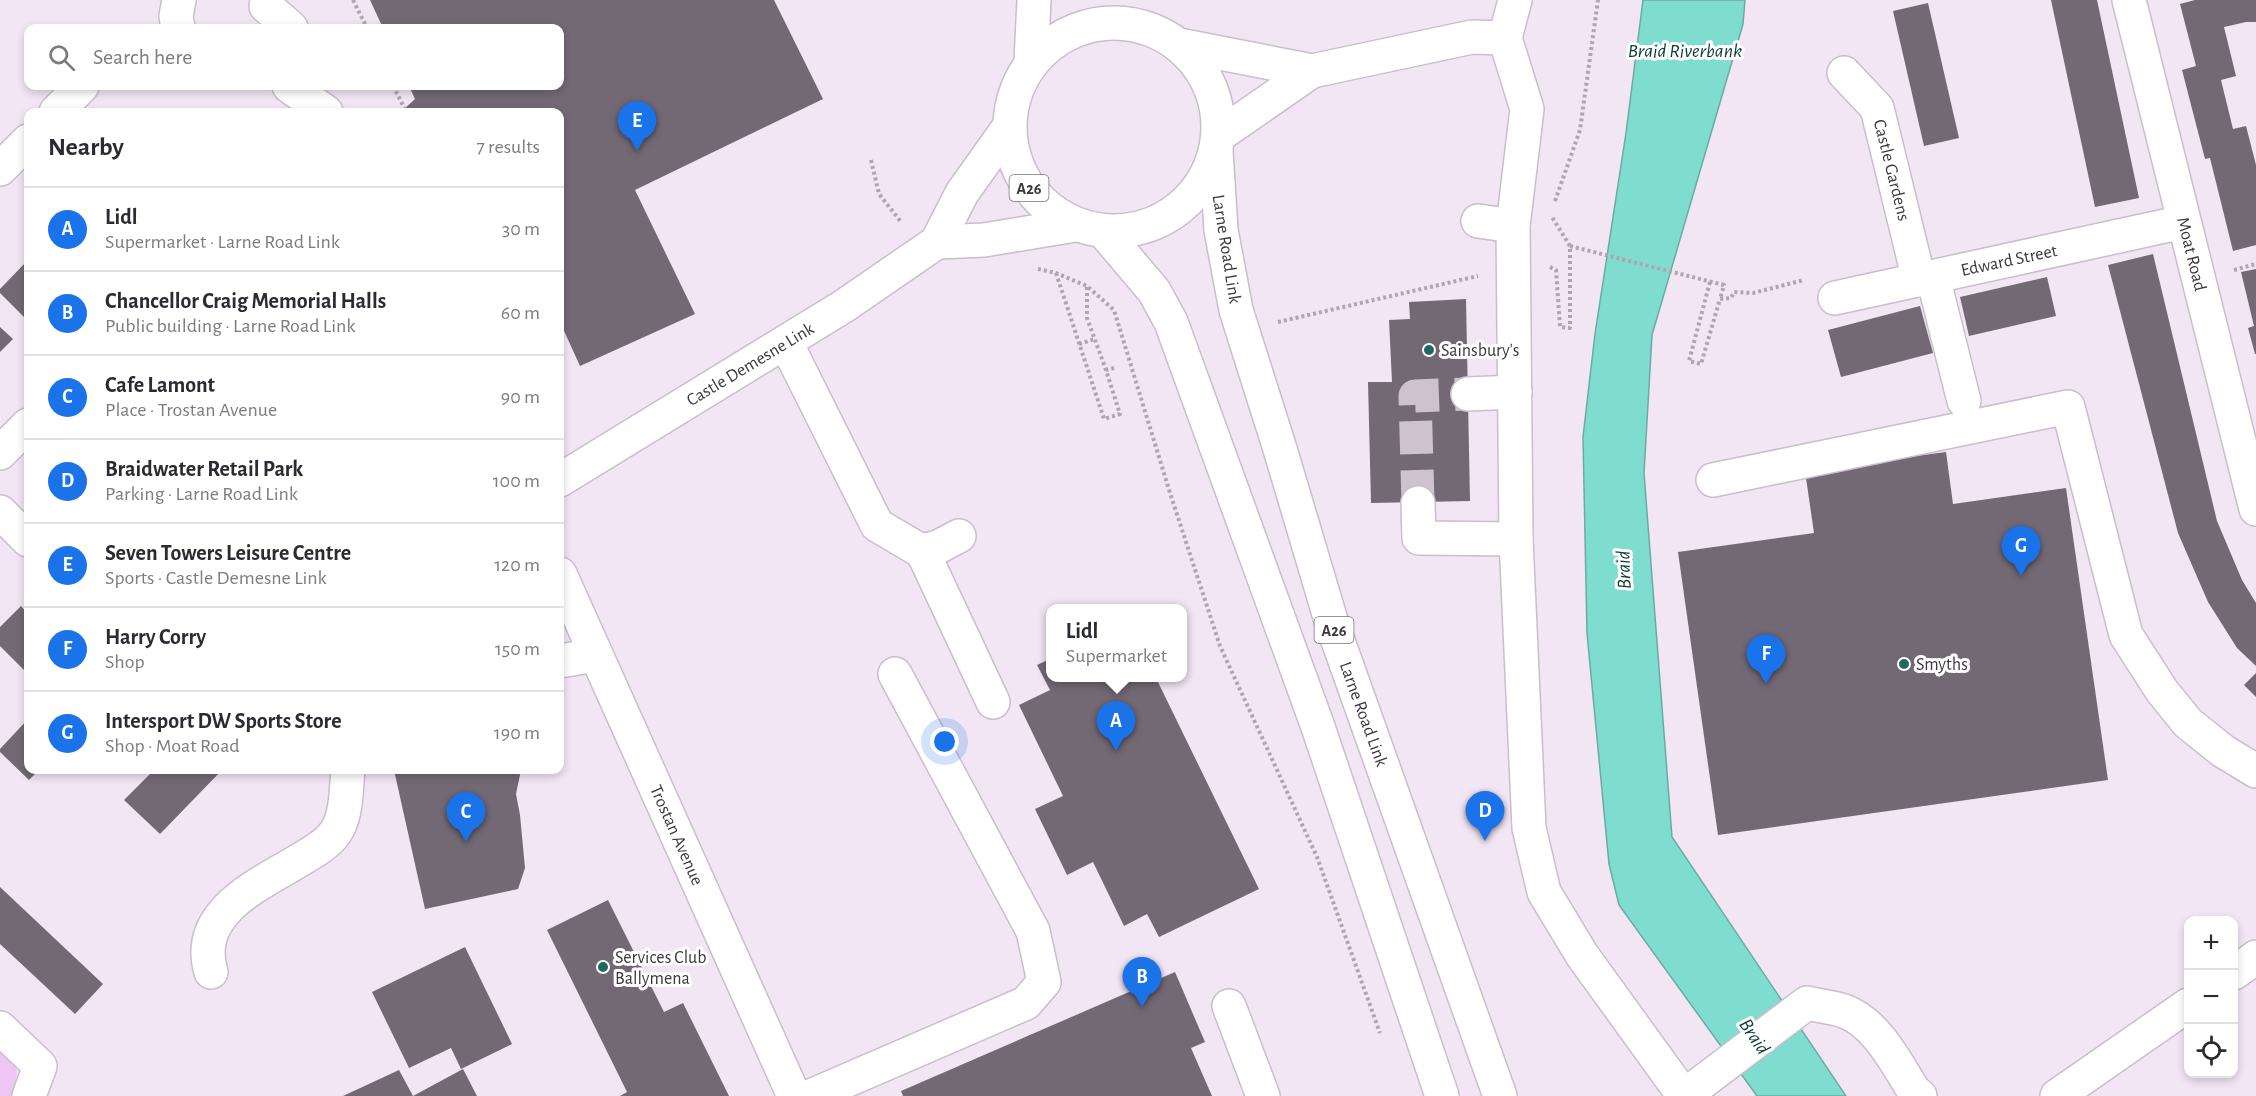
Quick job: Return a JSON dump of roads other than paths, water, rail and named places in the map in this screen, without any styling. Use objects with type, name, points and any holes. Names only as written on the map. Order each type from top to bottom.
[{"type":"street","name":"A26","points":[[1031,62],[1035,0]]},
{"type":"street","name":"A26","points":[[1090,228],[1134,230],[1162,220],[1186,202],[1205,179],[1217,143],[1218,121],[1212,93],[1199,65],[1166,38],[1135,0]]},
{"type":"street","points":[[1515,0],[1505,38],[1527,109],[1512,226],[1516,539],[1529,828],[1544,892],[1582,955],[1696,1087],[1807,1003],[1846,1012],[1861,1022],[1877,1036],[1914,1091],[1920,1096]]},
{"type":"street","name":"Moat Road","points":[[2128,0],[2256,509]]},
{"type":"street","points":[[264,11],[285,24]]},
{"type":"street","name":"A26","points":[[1166,38],[1120,23],[1086,26],[1056,40],[1031,62],[1015,92],[1009,127],[1015,163],[1029,189],[1050,210],[1090,228],[1155,291],[1170,322],[1318,727],[1442,1096]]},
{"type":"street","points":[[1166,38],[1312,71],[1472,37],[1505,38]]},
{"type":"street","points":[[1217,143],[1312,71]]},
{"type":"street","name":"Castle Gardens","points":[[1844,73],[1877,108],[1964,401]]},
{"type":"street","points":[[60,108],[78,90]]},
{"type":"street","points":[[295,90],[321,108]]},
{"type":"street","points":[[320,90],[326,108]]},
{"type":"street","name":"Castle Demesne Link","points":[[564,478],[786,343],[930,247],[962,194],[1009,127]]},
{"type":"street","name":"Larne Road Link","points":[[1217,143],[1221,230],[1236,310],[1332,624],[1500,1096]]},
{"type":"street","points":[[0,169],[24,145]]},
{"type":"street","points":[[1478,221],[1512,226]]},
{"type":"street","name":"Edward Street","points":[[1835,298],[2183,222]]},
{"type":"street","points":[[930,247],[1090,228]]},
{"type":"street","points":[[786,343],[877,525],[921,550],[993,702]]},
{"type":"street","points":[[1468,394],[1515,392]]},
{"type":"street","points":[[1713,480],[2068,407],[2126,635],[2162,691],[2188,723],[2223,751],[2256,771]]},
{"type":"street","points":[[0,453],[24,429]]},
{"type":"street","points":[[1418,503],[1419,538],[1516,539]]},
{"type":"street","points":[[0,512],[24,536]]},
{"type":"street","points":[[921,550],[938,547],[959,536]]},
{"type":"street","name":"Trostan Avenue","points":[[564,583],[794,1096]]},
{"type":"street","points":[[564,660],[596,655]]},
{"type":"street","points":[[811,1096],[1026,1003],[1044,982],[1033,931],[895,674]]},
{"type":"street","points":[[211,972],[206,946],[224,912],[246,892],[314,851],[332,837],[343,815],[348,774]]},
{"type":"street","points":[[2238,970],[2256,957]]},
{"type":"street","points":[[1229,1006],[1263,1096]]},
{"type":"street","points":[[2057,1096],[2184,1008]]},
{"type":"street","points":[[0,1028],[40,1066],[29,1096]]},
{"type":"water","name":"Braid Riverbank","points":[[1643,0],[1745,0],[1743,24],[1652,335],[1644,473],[1672,837],[1846,1096],[1757,1096],[1619,905],[1609,864],[1587,633],[1583,437],[1595,334],[1626,133]]},
{"type":"tunnel","points":[[1418,503],[1415,396],[1468,394]]},
{"type":"place","name":"Seven Towers Leisure Centre","points":[[637,151]]},
{"type":"place","name":"Sainsbury's","points":[[1429,350]]},
{"type":"place","name":"Intersport DW Sports Store","points":[[2021,576]]},
{"type":"place","name":"Smyths","points":[[1904,664]]},
{"type":"place","name":"Harry Corry","points":[[1766,684]]},
{"type":"place","name":"Lidl","points":[[1116,751]]},
{"type":"place","name":"Braidwater Retail Park","points":[[1485,841]]},
{"type":"place","name":"Cafe Lamont","points":[[466,842]]},
{"type":"place","name":"Services Club Ballymena","points":[[603,967]]},
{"type":"place","name":"Chancellor Craig Memorial Halls","points":[[1142,1007]]},
{"type":"water label","name":"Braid","points":[[1623,570]]},
{"type":"water label","name":"Braid","points":[[1755,1036]]}]
